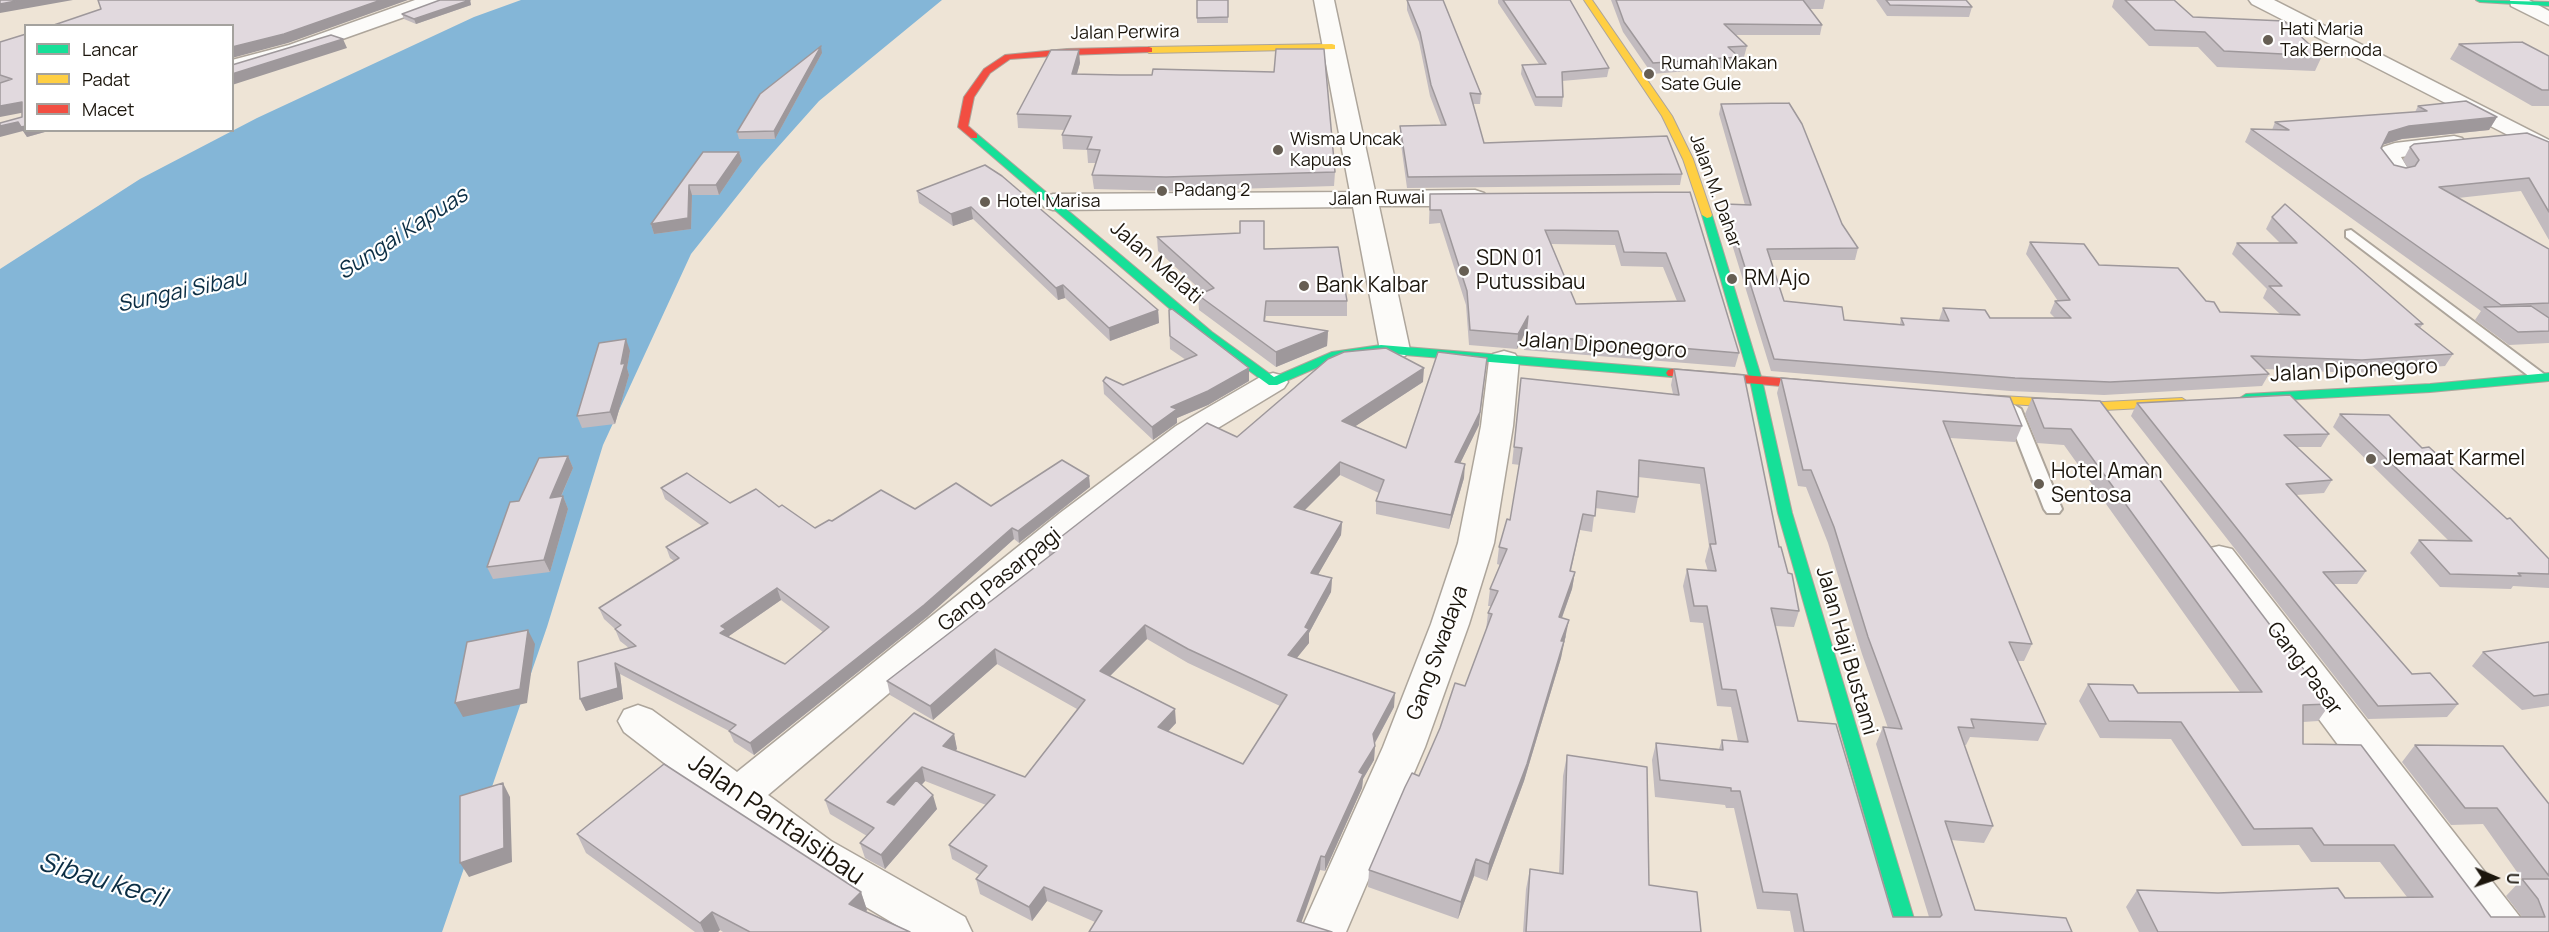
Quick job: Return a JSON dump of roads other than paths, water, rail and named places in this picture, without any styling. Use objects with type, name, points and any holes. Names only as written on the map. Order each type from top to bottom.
[{"type":"main road","name":"Jalan M. Dahar","points":[[1588,0],[1667,116],[1688,159],[1690,195],[1756,380]]},
{"type":"main road","points":[[2480,0],[2549,3]]},
{"type":"main road","name":"Jalan Perwira","points":[[963,128],[969,97],[987,71],[1008,57],[1037,53],[1332,47]]},
{"type":"main road","name":"Jalan Melati","points":[[963,128],[1208,334],[1273,382]]},
{"type":"main road","name":"Jalan Diponegoro","points":[[1273,382],[1336,355],[1395,350],[1837,387]]},
{"type":"main road","name":"Jalan Diponegoro","points":[[2227,399],[2430,388],[2544,377]]},
{"type":"main road","name":"Jalan Haji Bustami","points":[[1756,380],[1785,513],[1908,932]]},
{"type":"main road","points":[[1952,397],[2104,406],[2192,401]]},
{"type":"street","points":[[234,66],[296,49],[434,0]]},
{"type":"street","points":[[1324,0],[1362,199],[1395,350]]},
{"type":"street","points":[[2259,0],[2549,149]]},
{"type":"street","points":[[2516,1],[2549,19]]},
{"type":"street","points":[[2398,172],[2388,159],[2391,152],[2403,148],[2522,135]]},
{"type":"street","name":"Jalan Ruwai","points":[[1053,202],[1503,197]]},
{"type":"street","name":"Gang Swadaya","points":[[1323,932],[1404,747],[1450,624],[1476,543],[1497,426],[1504,360]]},
{"type":"street","name":"Gang Pasarpagi","points":[[739,794],[1072,520],[1187,433],[1273,382]]},
{"type":"street","points":[[2104,406],[2132,444]]},
{"type":"street","name":"Gang Pasar","points":[[2196,528],[2504,932]]},
{"type":"street","name":"Jalan Pantaisibau","points":[[638,720],[739,794],[815,854],[949,932]]},
{"type":"lane","points":[[2351,234],[2544,377]]},
{"type":"lane","points":[[2010,402],[2053,509]]},
{"type":"water","points":[[521,0],[942,0],[819,101],[761,166],[691,254],[603,445],[547,627],[442,932],[0,932],[0,269],[140,179],[257,118],[474,17]]},
{"type":"place","name":"Hati Maria Tak Bernoda","points":[[2268,40]]},
{"type":"place","name":"Rumah Makan Sate Gule","points":[[1649,74]]},
{"type":"place","name":"Wisma Uncak Kapuas","points":[[1278,150]]},
{"type":"place","name":"Padang 2","points":[[1162,191]]},
{"type":"place","name":"Hotel Marisa","points":[[985,202]]},
{"type":"place","name":"SDN 01 Putussibau","points":[[1464,271]]},
{"type":"place","name":"RM Ajo","points":[[1732,279]]},
{"type":"place","name":"Bank Kalbar","points":[[1304,286]]},
{"type":"place","name":"Jemaat Karmel","points":[[2371,459]]},
{"type":"place","name":"Hotel Aman Sentosa","points":[[2039,484]]},
{"type":"water label","name":"Sungai Kapuas","points":[[403,234]]},
{"type":"water label","name":"Sungai Sibau","points":[[182,292]]},
{"type":"water label","name":"Sibau kecil","points":[[102,881]]}]
